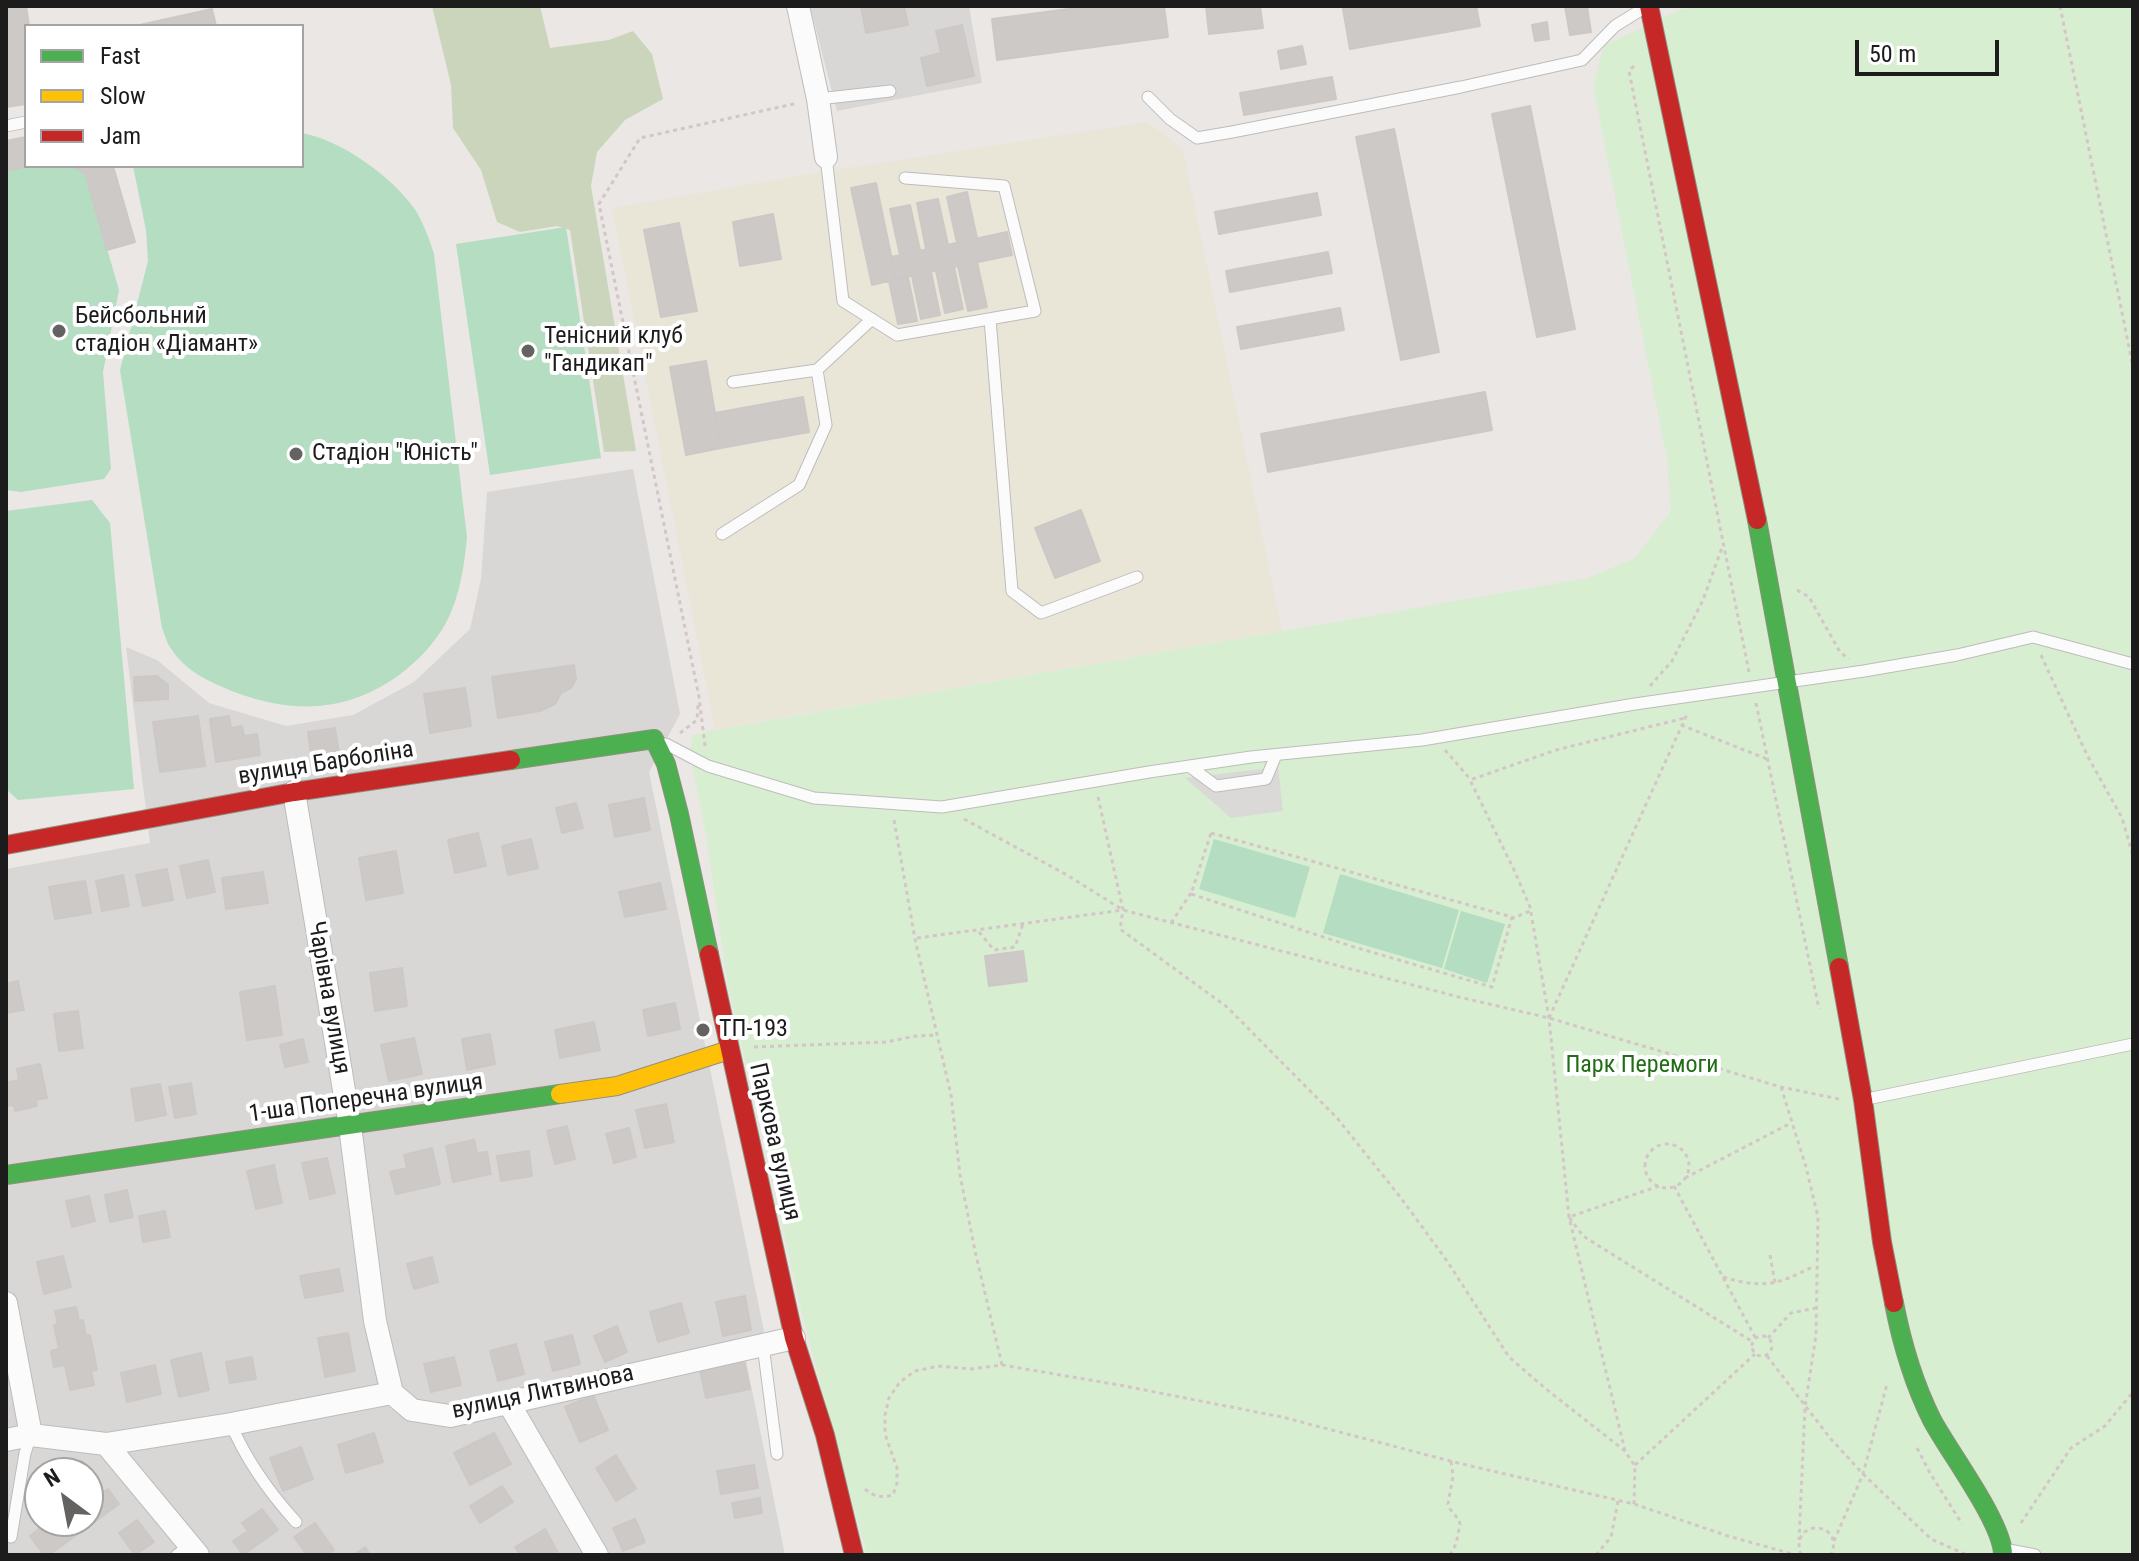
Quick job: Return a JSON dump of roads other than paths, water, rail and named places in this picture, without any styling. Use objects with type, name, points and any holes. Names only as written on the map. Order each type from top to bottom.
[{"type":"street","points":[[798,6],[818,99],[826,157]]},
{"type":"street","points":[[1649,6],[1768,574],[1863,1100],[1882,1242],[1901,1338],[1914,1380],[1933,1421],[1995,1526],[2003,1552]]},
{"type":"street","name":"вулиця Барболіна","points":[[6,845],[294,792],[654,739]]},
{"type":"street","name":"Паркова вулиця","points":[[654,739],[666,764],[679,814],[794,1338],[829,1448],[854,1555]]},
{"type":"street","name":"Чарівна вулиця","points":[[294,792],[350,1126],[375,1321],[392,1393]]},
{"type":"street","name":"1-ша Поперечна вулиця","points":[[6,1175],[617,1086],[729,1050]]},
{"type":"street","points":[[6,1303],[31,1435]]},
{"type":"street","name":"вулиця Литвинова","points":[[392,1393],[412,1410],[450,1416],[794,1338]]},
{"type":"street","points":[[6,1440],[31,1435],[106,1444],[392,1393]]},
{"type":"street","points":[[508,1402],[597,1555]]},
{"type":"street","points":[[106,1444],[188,1552]]},
{"type":"lane","points":[[1148,97],[1170,119],[1197,138],[1232,132],[1582,60],[1615,26],[1649,6]]},
{"type":"lane","points":[[818,99],[890,91]]},
{"type":"lane","points":[[826,157],[843,301],[897,335],[1035,311],[1004,186],[905,178]]},
{"type":"lane","points":[[733,382],[817,370],[872,319]]},
{"type":"lane","points":[[990,319],[1012,591],[1041,613],[1137,577]]},
{"type":"lane","points":[[722,534],[799,485],[826,425],[817,370]]},
{"type":"lane","points":[[654,739],[708,766],[814,798],[942,807],[1189,766],[1435,738],[1635,704],[1864,671],[1957,655],[2033,637],[2133,664]]},
{"type":"lane","points":[[1189,766],[1216,786],[1266,779],[1276,755]]},
{"type":"lane","points":[[1863,1100],[2133,1044]]},
{"type":"lane","points":[[763,1345],[777,1454]]},
{"type":"lane","points":[[231,1424],[241,1448],[273,1496],[296,1522]]},
{"type":"lane","points":[[11,1537],[25,1453],[31,1435]]},
{"type":"lane","points":[[2003,1552],[2035,1555]]},
{"type":"place","name":"Бейсбольний стадіон «Діамант»","points":[[59,331]]},
{"type":"place","name":"Тенісний клуб \"Гандикап\"","points":[[528,351]]},
{"type":"place","name":"Стадіон \"Юність\"","points":[[296,454]]},
{"type":"place","name":"ТП-193","points":[[703,1030]]},
{"type":"park label","name":"Парк Перемоги","points":[[1642,1066]]}]
